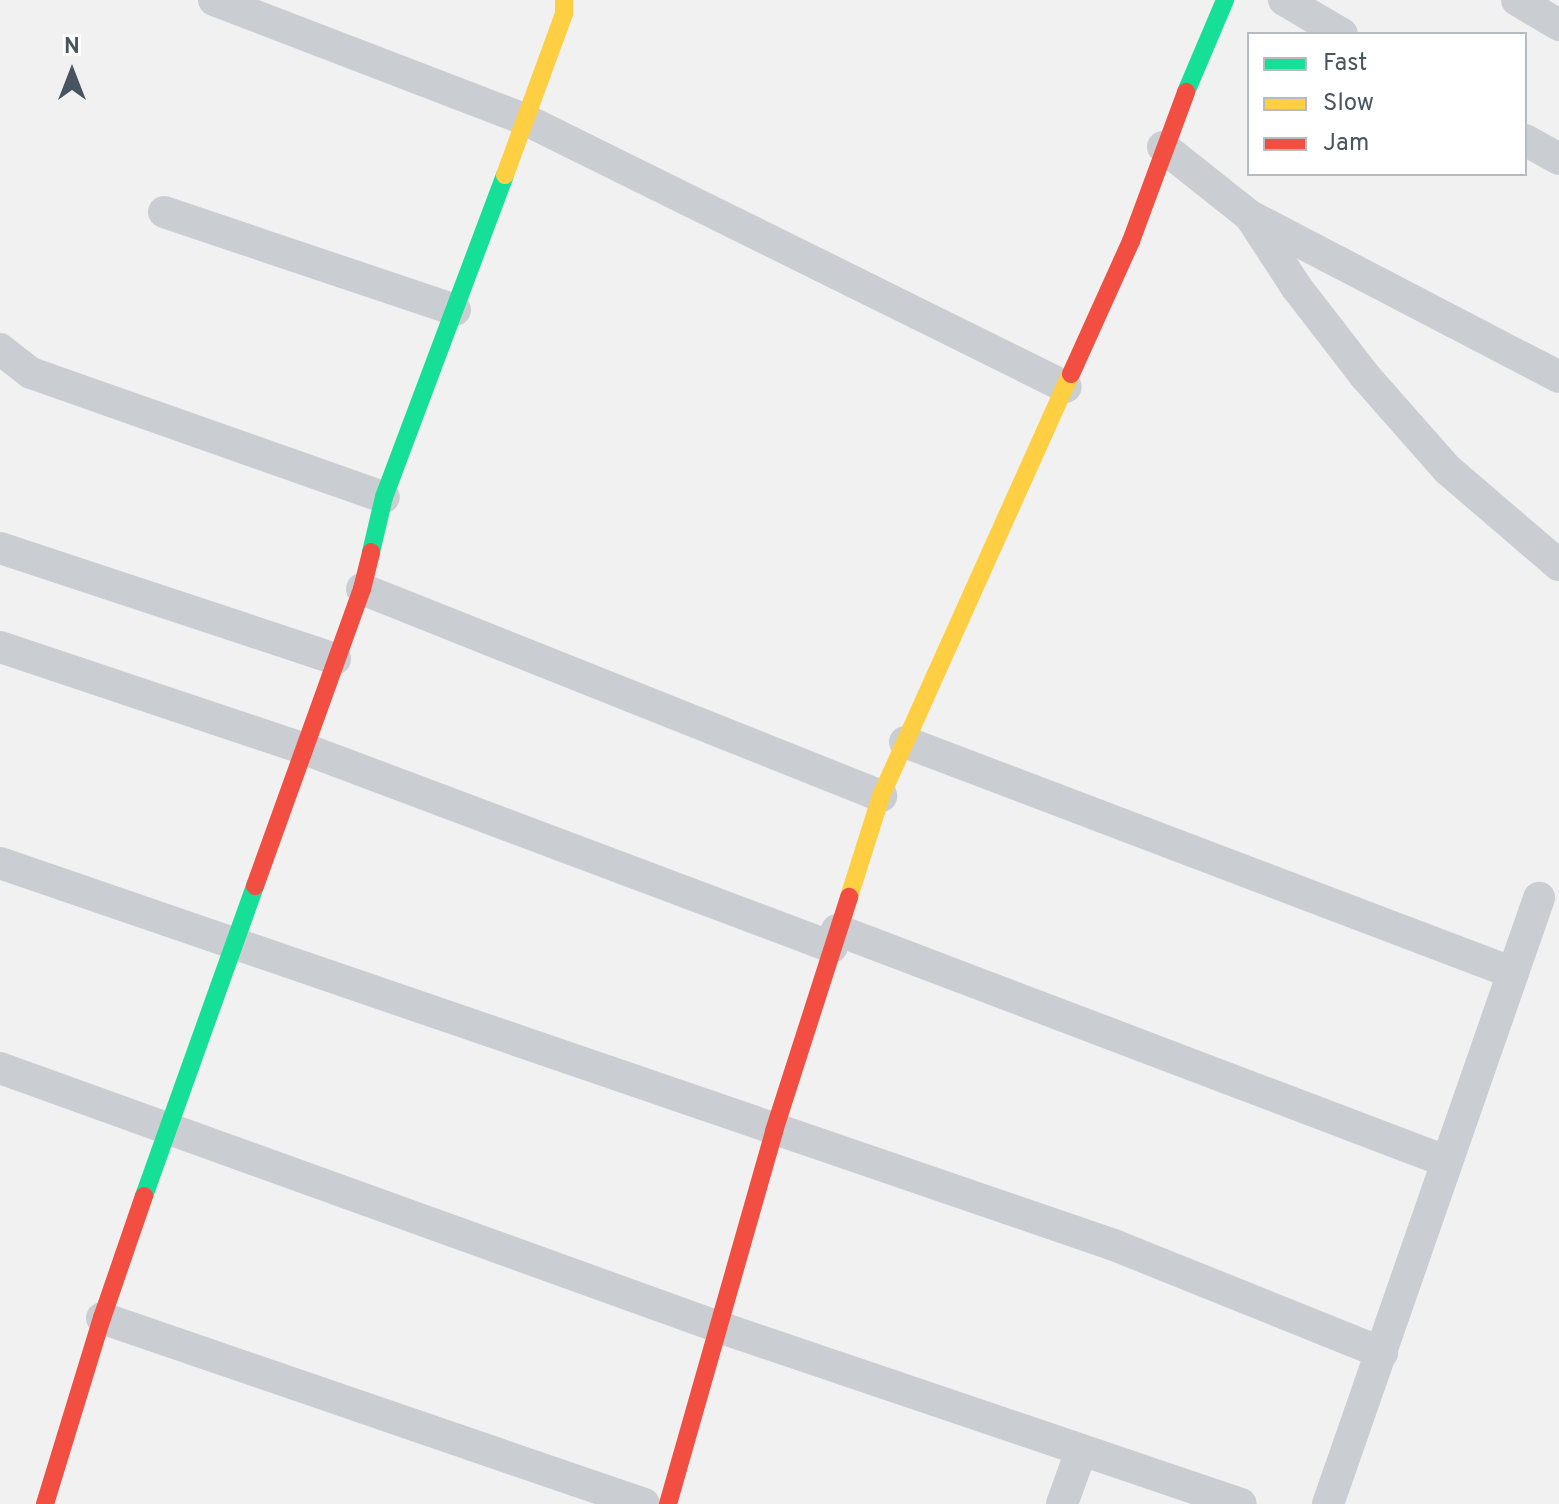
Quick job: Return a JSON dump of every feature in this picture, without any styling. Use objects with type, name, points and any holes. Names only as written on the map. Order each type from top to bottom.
[{"type":"street","points":[[214,0],[526,120],[1066,387]]},
{"type":"street","points":[[45,1504],[102,1318],[302,748],[362,589],[384,497],[526,120],[564,14],[564,0]]},
{"type":"street","points":[[668,1504],[716,1326],[774,1131],[881,796],[1131,241],[1163,147],[1225,0]]},
{"type":"street","points":[[1284,0],[1339,32]]},
{"type":"street","points":[[1517,0],[1559,25]]},
{"type":"street","points":[[1527,141],[1559,159]]},
{"type":"street","points":[[1163,147],[1250,216],[1559,377]]},
{"type":"street","points":[[164,212],[455,310]]},
{"type":"street","points":[[1250,216],[1297,288],[1357,365],[1448,470],[1559,565]]},
{"type":"street","points":[[0,349],[31,373],[384,497]]},
{"type":"street","points":[[0,548],[335,659]]},
{"type":"street","points":[[362,589],[881,796]]},
{"type":"street","points":[[0,647],[302,748],[1445,1161]]},
{"type":"street","points":[[905,742],[1513,973]]},
{"type":"street","points":[[0,863],[774,1131],[1114,1245],[1382,1353]]},
{"type":"street","points":[[1328,1504],[1539,898]]},
{"type":"street","points":[[0,1068],[716,1326],[1241,1504]]},
{"type":"street","points":[[102,1318],[644,1504]]},
{"type":"street","points":[[1062,1504],[1081,1451]]},
{"type":"traffic: fast","points":[[1186,92],[1225,0]]},
{"type":"traffic: fast","points":[[371,552],[384,497],[505,175]]},
{"type":"traffic: fast","points":[[144,1196],[255,886]]},
{"type":"traffic: slow","points":[[505,175],[564,14],[564,0]]},
{"type":"traffic: slow","points":[[849,897],[881,796],[1071,374]]},
{"type":"traffic: jam","points":[[1071,374],[1131,241],[1186,92]]},
{"type":"traffic: jam","points":[[255,886],[362,589],[371,552]]},
{"type":"traffic: jam","points":[[668,1504],[774,1131],[849,897]]},
{"type":"traffic: jam","points":[[45,1504],[102,1318],[144,1196]]}]
